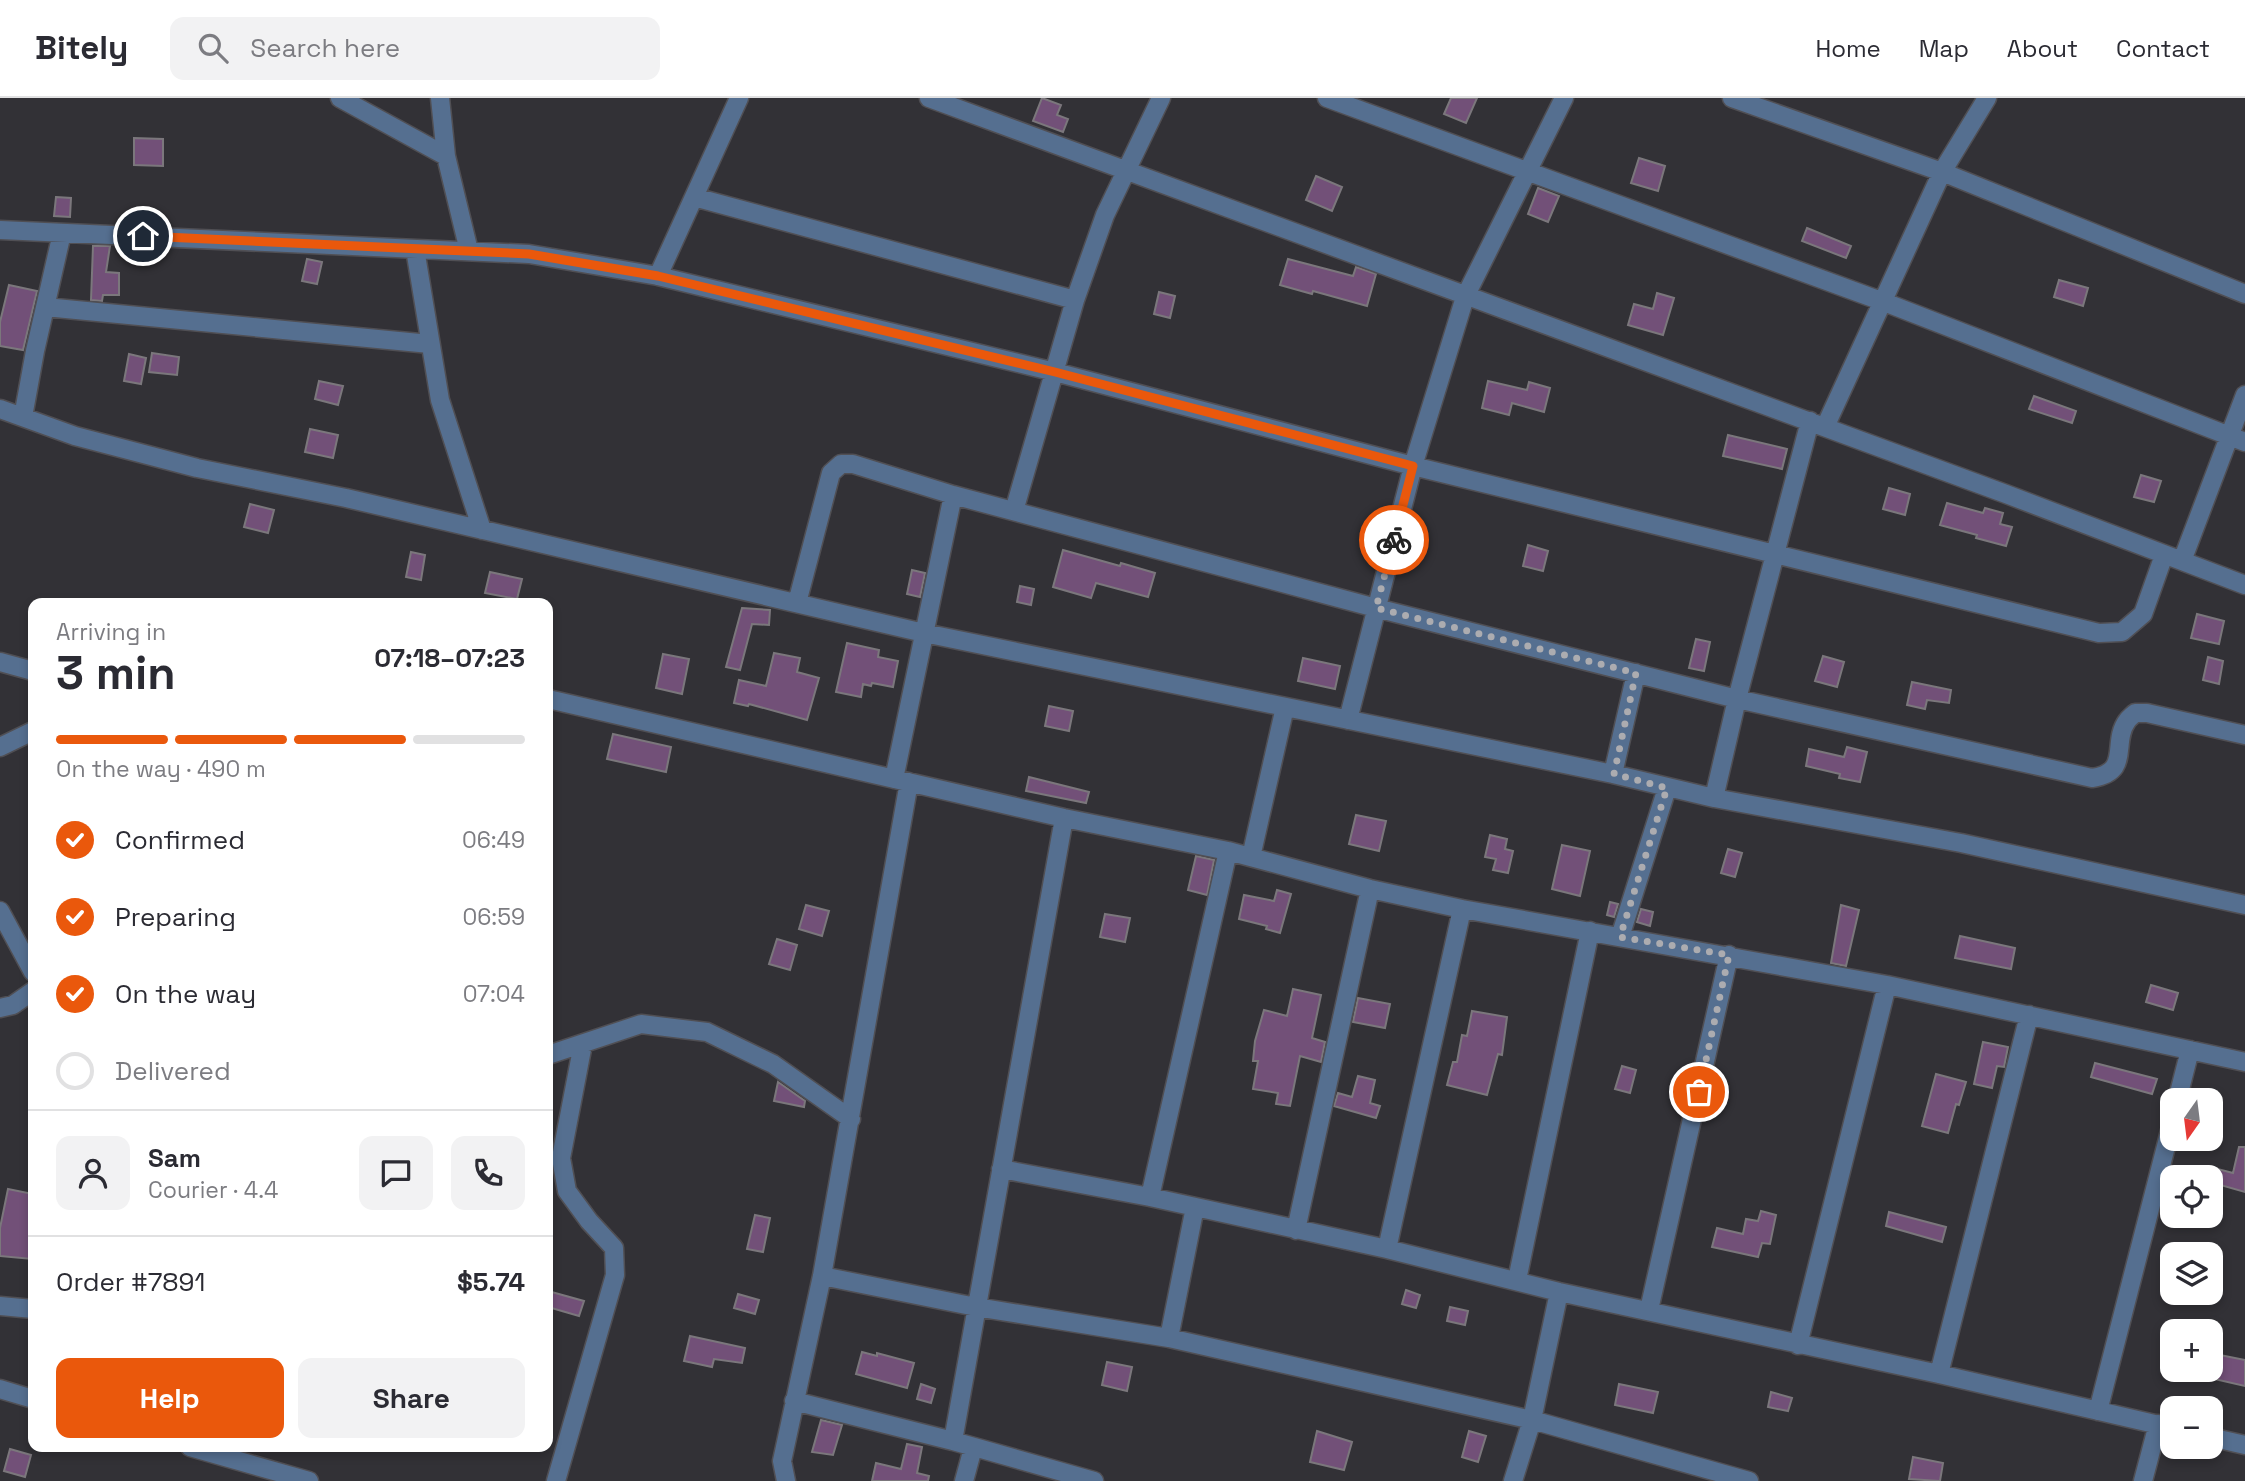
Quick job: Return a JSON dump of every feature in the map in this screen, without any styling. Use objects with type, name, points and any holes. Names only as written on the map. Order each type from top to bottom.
[{"type":"street","points":[[340,98],[446,156]]},
{"type":"street","points":[[440,98],[446,156],[469,251]]},
{"type":"street","points":[[658,276],[739,98]]},
{"type":"street","points":[[929,98],[1817,424],[2245,585]]},
{"type":"street","points":[[1014,511],[1075,300],[1105,215],[1161,98]]},
{"type":"street","points":[[1327,98],[1884,302],[2237,439]]},
{"type":"street","points":[[1348,720],[1413,466],[1465,297],[1564,98]]},
{"type":"street","points":[[1732,98],[1942,172],[2245,293]]},
{"type":"street","points":[[1714,798],[1774,554],[1817,424],[1884,302],[1942,172],[1987,98]]},
{"type":"street","points":[[694,197],[1075,300]]},
{"type":"street","points":[[0,230],[529,254],[658,276],[1055,372],[1413,466],[2099,633],[2122,632],[2144,614],[2164,555]]},
{"type":"street","points":[[23,417],[62,233]]},
{"type":"street","points":[[415,249],[440,400],[482,530]]},
{"type":"street","points":[[45,307],[430,344]]},
{"type":"street","points":[[2182,561],[2237,439],[2245,395]]},
{"type":"street","points":[[0,409],[75,436],[197,468],[346,498],[923,634],[1614,774],[1714,798],[1961,843],[2245,905]]},
{"type":"street","points":[[797,603],[831,473],[841,464],[853,464],[953,495],[1376,608],[1737,699],[2092,778],[2106,776],[2116,767],[2125,722],[2135,713],[2147,713],[2245,735]]},
{"type":"street","points":[[786,1481],[782,1461],[822,1276],[851,1119],[923,634],[953,495]]},
{"type":"street","points":[[0,662],[28,670]]},
{"type":"street","points":[[1614,774],[1636,673]]},
{"type":"street","points":[[553,700],[1063,818],[1251,857],[1370,889],[1462,909],[1887,985],[2245,1062]]},
{"type":"street","points":[[1251,857],[1285,707]]},
{"type":"street","points":[[0,747],[28,733]]},
{"type":"street","points":[[1620,937],[1667,788]]},
{"type":"street","points":[[953,1441],[1063,818]]},
{"type":"street","points":[[1150,1197],[1228,852]]},
{"type":"street","points":[[1296,1230],[1370,889]]},
{"type":"street","points":[[1387,1249],[1462,909]]},
{"type":"street","points":[[0,911],[28,962]]},
{"type":"street","points":[[1517,1280],[1590,931]]},
{"type":"street","points":[[1649,1310],[1729,955]]},
{"type":"street","points":[[1798,1345],[1887,985]]},
{"type":"street","points":[[0,1009],[13,1005],[28,994]]},
{"type":"street","points":[[1939,1374],[2029,1015]]},
{"type":"street","points":[[553,1053],[641,1024],[707,1032],[773,1064],[851,1119]]},
{"type":"street","points":[[556,1481],[615,1275],[614,1248],[589,1221],[567,1191],[561,1158],[583,1044]]},
{"type":"street","points":[[2181,1088],[2190,1050]]},
{"type":"street","points":[[2098,1411],[2165,1152]]},
{"type":"street","points":[[1001,1170],[1150,1197],[1387,1249],[1559,1292],[2160,1425]]},
{"type":"street","points":[[1169,1338],[1195,1208]]},
{"type":"street","points":[[822,1276],[976,1307],[1169,1338],[1532,1420],[1749,1481]]},
{"type":"street","points":[[1513,1481],[1532,1420],[1559,1292]]},
{"type":"street","points":[[0,1306],[28,1309]]},
{"type":"street","points":[[0,1389],[28,1397]]},
{"type":"street","points":[[794,1401],[953,1441],[1094,1481]]},
{"type":"street","points":[[2143,1481],[2160,1438]]},
{"type":"street","points":[[2223,1440],[2245,1445]]},
{"type":"street","points":[[964,1481],[973,1448]]},
{"type":"street","points":[[211,1452],[309,1481]]},
{"type":"building","points":[[1042,98],[1061,105],[1057,115],[1068,119],[1063,132],[1033,121]]},
{"type":"building","points":[[1451,98],[1477,98],[1466,123],[1444,114]]},
{"type":"building","points":[[134,138],[163,139],[163,166],[134,165]]},
{"type":"building","points":[[1639,158],[1665,166],[1658,191],[1631,183]]},
{"type":"building","points":[[1316,176],[1342,187],[1332,211],[1306,200]]},
{"type":"building","points":[[1538,188],[1559,196],[1548,222],[1528,214]]},
{"type":"building","points":[[56,197],[71,198],[70,217],[54,216]]},
{"type":"building","points":[[1807,228],[1851,246],[1846,258],[1802,241]]},
{"type":"building","points":[[93,246],[110,246],[106,272],[119,273],[119,295],[103,295],[102,301],[91,300]]},
{"type":"building","points":[[307,259],[322,262],[317,284],[302,281]]},
{"type":"building","points":[[1288,259],[1353,276],[1356,267],[1376,274],[1367,306],[1280,285]]},
{"type":"building","points":[[2059,280],[2088,288],[2083,306],[2054,297]]},
{"type":"building","points":[[9,285],[37,291],[23,350],[0,346],[0,322]]},
{"type":"building","points":[[1159,292],[1175,296],[1170,318],[1154,314]]},
{"type":"building","points":[[1657,293],[1674,298],[1663,335],[1628,325],[1634,304],[1653,309]]},
{"type":"building","points":[[152,353],[179,357],[177,375],[149,372]]},
{"type":"building","points":[[129,354],[146,358],[141,384],[124,381]]},
{"type":"building","points":[[319,381],[343,386],[338,405],[315,399]]},
{"type":"building","points":[[1488,381],[1527,390],[1529,382],[1550,388],[1544,412],[1512,403],[1509,415],[1482,408]]},
{"type":"building","points":[[2034,396],[2076,411],[2072,423],[2029,409]]},
{"type":"building","points":[[310,429],[338,435],[333,458],[305,452]]},
{"type":"building","points":[[1728,435],[1787,449],[1782,469],[1723,456]]},
{"type":"building","points":[[2141,475],[2161,481],[2154,502],[2134,497]]},
{"type":"building","points":[[1889,488],[1910,494],[1905,515],[1883,509]]},
{"type":"building","points":[[1947,503],[1983,513],[1985,508],[2003,513],[2000,524],[2012,527],[2006,546],[1940,525]]},
{"type":"building","points":[[250,504],[274,510],[268,533],[244,527]]},
{"type":"building","points":[[1528,545],[1548,551],[1543,571],[1523,566]]},
{"type":"building","points":[[1063,550],[1155,573],[1148,597],[1096,583],[1091,598],[1053,587]]},
{"type":"building","points":[[411,552],[425,555],[421,580],[406,577]]},
{"type":"building","points":[[912,570],[925,573],[920,597],[907,594]]},
{"type":"building","points":[[490,572],[522,579],[517,598],[485,593]]},
{"type":"building","points":[[1020,586],[1034,589],[1031,605],[1017,602]]},
{"type":"building","points":[[742,608],[770,610],[769,625],[752,624],[740,670],[726,667]]},
{"type":"building","points":[[2197,614],[2224,621],[2219,644],[2191,638]]},
{"type":"building","points":[[1696,639],[1710,642],[1704,671],[1689,668]]},
{"type":"building","points":[[847,643],[879,650],[878,657],[898,661],[893,687],[863,684],[861,697],[836,692]]},
{"type":"building","points":[[774,653],[800,658],[797,672],[819,678],[807,720],[749,704],[734,703],[739,680],[766,686]]},
{"type":"building","points":[[663,654],[689,659],[682,694],[656,688]]},
{"type":"building","points":[[1823,656],[1844,662],[1837,687],[1815,681]]},
{"type":"building","points":[[2208,657],[2223,661],[2219,684],[2203,680]]},
{"type":"building","points":[[1303,658],[1340,666],[1335,689],[1298,681]]},
{"type":"building","points":[[1912,682],[1951,690],[1949,703],[1927,700],[1925,709],[1907,705]]},
{"type":"building","points":[[1049,706],[1073,711],[1069,731],[1045,726]]},
{"type":"building","points":[[613,734],[671,747],[666,772],[607,759]]},
{"type":"building","points":[[1847,747],[1867,752],[1860,782],[1839,778],[1840,774],[1806,766],[1809,749],[1844,757]]},
{"type":"building","points":[[1029,777],[1089,792],[1086,803],[1026,791]]},
{"type":"building","points":[[1356,815],[1386,821],[1379,851],[1349,844]]},
{"type":"building","points":[[1490,835],[1507,839],[1505,849],[1513,851],[1508,873],[1493,870],[1496,859],[1485,857]]},
{"type":"building","points":[[1562,845],[1590,851],[1580,896],[1552,889]]},
{"type":"building","points":[[1728,849],[1742,853],[1735,877],[1721,873]]},
{"type":"building","points":[[1196,856],[1214,860],[1207,895],[1188,890]]},
{"type":"building","points":[[1277,890],[1291,894],[1280,933],[1266,929],[1267,926],[1239,919],[1244,895],[1274,901]]},
{"type":"building","points":[[1610,902],[1618,904],[1614,917],[1607,915]]},
{"type":"building","points":[[806,905],[829,911],[822,936],[799,929]]},
{"type":"building","points":[[1841,905],[1859,910],[1846,966],[1831,963]]},
{"type":"building","points":[[1641,909],[1653,912],[1650,926],[1637,922]]},
{"type":"building","points":[[1105,914],[1130,918],[1125,942],[1100,937]]},
{"type":"building","points":[[1960,936],[2015,948],[2011,969],[1955,958]]},
{"type":"building","points":[[777,939],[797,945],[790,970],[769,964]]},
{"type":"building","points":[[2151,985],[2178,993],[2173,1010],[2146,1002]]},
{"type":"building","points":[[1293,989],[1321,995],[1312,1038],[1325,1042],[1321,1062],[1300,1056],[1290,1106],[1276,1104],[1278,1093],[1253,1089],[1258,1061],[1253,1061],[1255,1041],[1264,1010],[1287,1016]]},
{"type":"building","points":[[1358,998],[1390,1004],[1385,1028],[1353,1022]]},
{"type":"building","points":[[1472,1011],[1507,1017],[1502,1055],[1498,1054],[1487,1095],[1447,1085],[1453,1062],[1457,1062],[1462,1035],[1467,1036]]},
{"type":"building","points":[[1983,1042],[2008,1047],[2004,1067],[1997,1066],[1992,1088],[1974,1084]]},
{"type":"building","points":[[2095,1063],[2157,1079],[2152,1094],[2091,1077]]},
{"type":"building","points":[[1622,1066],[1636,1070],[1630,1093],[1615,1089]]},
{"type":"building","points":[[1936,1074],[1966,1082],[1959,1105],[1956,1104],[1948,1133],[1922,1126]]},
{"type":"building","points":[[1358,1076],[1375,1080],[1370,1103],[1380,1106],[1376,1118],[1334,1106],[1338,1093],[1352,1097]]},
{"type":"building","points":[[778,1082],[805,1101],[804,1107],[774,1101]]},
{"type":"building","points":[[2239,1147],[2245,1147],[2245,1192],[2223,1186],[2223,1170],[2233,1173]]},
{"type":"building","points":[[8,1189],[28,1193],[28,1259],[0,1256],[0,1228]]},
{"type":"building","points":[[1761,1211],[1776,1215],[1770,1244],[1762,1243],[1758,1257],[1712,1247],[1717,1228],[1743,1234],[1746,1219],[1758,1221]]},
{"type":"building","points":[[1889,1212],[1946,1227],[1942,1242],[1886,1226]]},
{"type":"building","points":[[755,1215],[770,1218],[763,1252],[747,1249]]},
{"type":"building","points":[[1406,1290],[1420,1295],[1416,1308],[1402,1304]]},
{"type":"building","points":[[553,1292],[584,1301],[579,1316],[553,1308]]},
{"type":"building","points":[[738,1294],[759,1300],[755,1314],[734,1308]]},
{"type":"building","points":[[1450,1307],[1468,1311],[1465,1325],[1447,1321]]},
{"type":"building","points":[[690,1336],[745,1348],[742,1363],[714,1359],[712,1367],[684,1361]]},
{"type":"building","points":[[862,1352],[877,1356],[877,1353],[914,1363],[907,1388],[856,1374]]},
{"type":"building","points":[[2223,1356],[2245,1360],[2245,1386],[2223,1381]]},
{"type":"building","points":[[1107,1362],[1132,1367],[1127,1391],[1102,1385]]},
{"type":"building","points":[[921,1384],[935,1389],[931,1403],[917,1399]]},
{"type":"building","points":[[1619,1384],[1658,1392],[1653,1413],[1615,1405]]},
{"type":"building","points":[[1771,1392],[1792,1398],[1788,1411],[1768,1407]]},
{"type":"building","points":[[821,1420],[842,1425],[833,1455],[812,1452]]},
{"type":"building","points":[[1317,1431],[1352,1442],[1344,1470],[1310,1462]]},
{"type":"building","points":[[1469,1431],[1486,1436],[1478,1462],[1462,1457]]},
{"type":"building","points":[[907,1444],[922,1447],[917,1473],[929,1476],[928,1481],[872,1481],[876,1463],[901,1469]]},
{"type":"building","points":[[10,1449],[31,1455],[25,1477],[4,1471]]},
{"type":"building","points":[[1913,1457],[1943,1463],[1940,1481],[1909,1479]]},
{"type":"way so far","points":[[1394,540],[1376,608],[1636,673],[1614,774],[1667,788],[1620,937],[1729,955],[1699,1092]]},
{"type":"route","points":[[143,236],[529,254],[658,276],[1029,365],[1413,466],[1394,540]]}]
